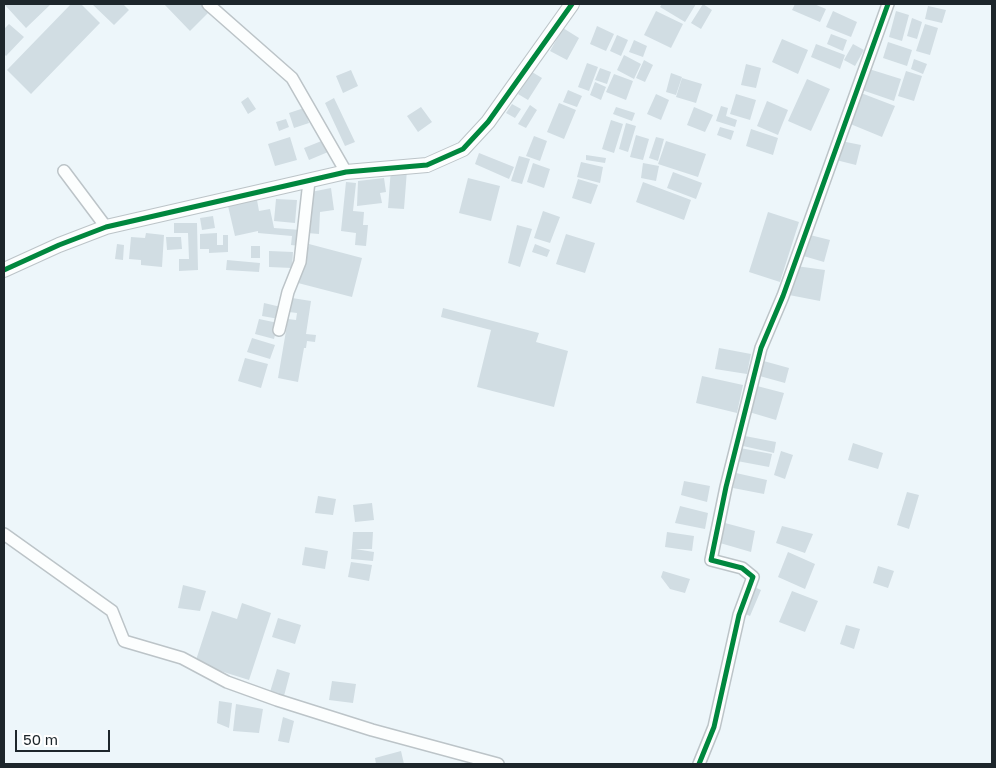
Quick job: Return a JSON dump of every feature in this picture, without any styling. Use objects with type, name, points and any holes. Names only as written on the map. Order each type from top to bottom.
[{"type":"street","points":[[208,4],[292,78],[346,172]]},
{"type":"street","points":[[4,270],[59,245],[106,227],[346,172],[427,165],[463,149],[488,122],[572,4]]},
{"type":"street","points":[[699,764],[714,727],[739,615],[753,577],[742,568],[711,560],[726,487],[761,348],[783,296],[888,4]]},
{"type":"street","points":[[64,171],[106,227]]},
{"type":"street","points":[[279,330],[288,292],[300,262],[309,181]]},
{"type":"street","points":[[4,534],[112,611],[124,641],[182,658],[227,682],[277,700],[372,730],[498,764]]},
{"type":"building","points":[[4,4],[51,4],[26,28]]},
{"type":"building","points":[[71,4],[81,4],[100,23],[31,94],[7,70]]},
{"type":"building","points":[[92,4],[123,4],[129,10],[114,25]]},
{"type":"building","points":[[164,4],[203,4],[210,11],[190,31]]},
{"type":"building","points":[[662,4],[696,4],[685,22],[660,7]]},
{"type":"building","points":[[703,4],[712,10],[701,29],[691,23]]},
{"type":"building","points":[[795,4],[814,4],[826,9],[820,22],[792,10]]},
{"type":"building","points":[[928,6],[946,10],[942,23],[925,19]]},
{"type":"building","points":[[656,11],[683,24],[671,48],[644,35]]},
{"type":"building","points":[[833,11],[857,22],[851,37],[826,27]]},
{"type":"building","points":[[896,11],[909,15],[902,41],[889,37]]},
{"type":"building","points":[[912,18],[922,22],[917,39],[907,36]]},
{"type":"building","points":[[9,24],[24,37],[6,56],[4,54],[4,29]]},
{"type":"building","points":[[925,24],[938,28],[930,55],[916,51]]},
{"type":"building","points":[[597,26],[614,34],[606,51],[590,44]]},
{"type":"building","points":[[563,28],[579,38],[567,60],[550,51]]},
{"type":"building","points":[[831,34],[847,40],[843,51],[827,44]]},
{"type":"building","points":[[617,35],[628,40],[621,56],[610,51]]},
{"type":"building","points":[[782,39],[808,50],[798,74],[772,62]]},
{"type":"building","points":[[634,40],[647,46],[643,57],[629,52]]},
{"type":"building","points":[[888,42],[912,50],[907,66],[883,58]]},
{"type":"building","points":[[816,44],[845,55],[840,69],[811,57]]},
{"type":"building","points":[[853,44],[864,50],[855,66],[844,60]]},
{"type":"building","points":[[624,55],[641,64],[634,79],[617,70]]},
{"type":"building","points":[[914,59],[927,64],[923,74],[911,69]]},
{"type":"building","points":[[644,60],[653,65],[645,82],[636,78]]},
{"type":"building","points":[[587,63],[598,67],[589,91],[578,87]]},
{"type":"building","points":[[746,64],[761,68],[756,88],[741,85]]},
{"type":"building","points":[[600,68],[611,72],[607,84],[595,80]]},
{"type":"building","points":[[869,69],[901,79],[894,101],[862,90]]},
{"type":"building","points":[[351,70],[358,86],[343,93],[336,76]]},
{"type":"building","points":[[906,71],[922,76],[914,101],[898,96]]},
{"type":"building","points":[[532,72],[542,78],[528,100],[518,94]]},
{"type":"building","points":[[671,73],[682,77],[676,95],[666,92]]},
{"type":"building","points":[[614,74],[633,81],[626,100],[606,92]]},
{"type":"building","points":[[682,78],[702,84],[696,103],[676,97]]},
{"type":"building","points":[[807,79],[830,89],[811,131],[788,121]]},
{"type":"building","points":[[595,82],[606,87],[601,100],[590,95]]},
{"type":"building","points":[[568,90],[582,96],[577,107],[563,102]]},
{"type":"building","points":[[861,93],[895,106],[882,137],[848,123]]},
{"type":"building","points":[[656,94],[669,100],[661,120],[647,114]]},
{"type":"building","points":[[736,94],[756,100],[750,120],[730,114]]},
{"type":"building","points":[[248,97],[256,109],[248,114],[241,102]]},
{"type":"building","points":[[334,98],[355,142],[345,146],[325,103]]},
{"type":"building","points":[[767,101],[788,110],[778,135],[757,126]]},
{"type":"building","points":[[559,103],[576,110],[564,139],[547,132]]},
{"type":"building","points":[[512,104],[521,109],[515,118],[506,113]]},
{"type":"building","points":[[530,105],[537,110],[526,128],[518,124]]},
{"type":"building","points":[[721,106],[728,108],[726,116],[737,120],[735,127],[716,121]]},
{"type":"building","points":[[421,107],[432,122],[418,132],[407,116]]},
{"type":"building","points":[[616,107],[635,113],[632,121],[613,114]]},
{"type":"building","points":[[694,107],[713,115],[705,132],[687,125]]},
{"type":"building","points":[[304,108],[309,123],[294,128],[289,113]]},
{"type":"building","points":[[286,119],[289,127],[279,131],[276,122]]},
{"type":"building","points":[[611,120],[623,124],[614,153],[602,149]]},
{"type":"building","points":[[626,123],[636,126],[628,152],[619,149]]},
{"type":"building","points":[[720,127],[734,131],[731,140],[717,135]]},
{"type":"building","points":[[751,129],[778,138],[773,155],[746,146]]},
{"type":"building","points":[[636,135],[649,139],[643,160],[630,157]]},
{"type":"building","points":[[534,136],[547,141],[540,161],[526,156]]},
{"type":"building","points":[[290,137],[297,160],[275,166],[268,144]]},
{"type":"building","points":[[656,137],[664,139],[658,161],[649,158]]},
{"type":"building","points":[[324,140],[328,152],[309,160],[304,148]]},
{"type":"building","points":[[666,141],[706,154],[698,177],[658,164]]},
{"type":"building","points":[[841,141],[861,145],[856,165],[836,160]]},
{"type":"building","points":[[479,153],[514,167],[509,179],[475,164]]},
{"type":"building","points":[[586,155],[606,158],[605,163],[586,160]]},
{"type":"building","points":[[519,156],[530,159],[522,184],[511,181]]},
{"type":"building","points":[[581,162],[603,167],[600,183],[577,177]]},
{"type":"building","points":[[533,163],[550,169],[544,188],[527,182]]},
{"type":"building","points":[[643,163],[659,166],[656,181],[641,178]]},
{"type":"building","points":[[391,168],[407,170],[404,209],[388,208]]},
{"type":"building","points":[[673,172],[702,183],[696,199],[667,188]]},
{"type":"building","points":[[384,178],[386,192],[380,193],[382,203],[357,206],[358,181]]},
{"type":"building","points":[[468,178],[500,186],[491,221],[459,213]]},
{"type":"building","points":[[578,179],[598,185],[591,204],[572,198]]},
{"type":"building","points":[[346,182],[356,183],[353,211],[364,212],[363,225],[368,225],[366,246],[355,245],[356,233],[341,231]]},
{"type":"building","points":[[643,182],[691,200],[684,220],[636,202]]},
{"type":"building","points":[[331,188],[334,210],[320,212],[319,234],[307,233],[309,201],[313,202],[311,192]]},
{"type":"building","points":[[276,199],[297,200],[295,223],[274,221]]},
{"type":"building","points":[[257,200],[259,211],[270,209],[274,228],[301,230],[300,246],[291,245],[292,236],[258,233],[258,231],[235,236],[228,206]]},
{"type":"building","points":[[543,211],[560,217],[550,243],[534,238]]},
{"type":"building","points":[[768,212],[799,222],[780,282],[749,272]]},
{"type":"building","points":[[213,216],[215,228],[202,230],[200,218]]},
{"type":"building","points":[[174,223],[197,223],[198,270],[179,271],[179,259],[189,259],[188,233],[174,233]]},
{"type":"building","points":[[517,225],[532,229],[520,267],[508,263]]},
{"type":"building","points":[[146,233],[164,235],[162,267],[141,265],[141,260],[129,259],[131,237],[145,238]]},
{"type":"building","points":[[217,233],[217,245],[223,245],[223,235],[228,235],[228,252],[209,253],[209,249],[200,249],[200,234]]},
{"type":"building","points":[[566,234],[595,243],[585,273],[556,264]]},
{"type":"building","points":[[806,234],[830,240],[824,262],[800,255]]},
{"type":"building","points":[[166,237],[181,237],[182,249],[167,250]]},
{"type":"building","points":[[117,244],[124,245],[123,260],[115,259]]},
{"type":"building","points":[[309,244],[362,258],[352,297],[298,283]]},
{"type":"building","points":[[535,244],[550,250],[547,257],[532,252]]},
{"type":"building","points":[[251,246],[260,246],[260,258],[251,258]]},
{"type":"building","points":[[269,251],[293,252],[292,268],[269,267]]},
{"type":"building","points":[[227,260],[260,263],[259,272],[226,270]]},
{"type":"building","points":[[796,266],[825,270],[820,301],[789,295]]},
{"type":"building","points":[[292,298],[311,301],[306,334],[316,335],[315,342],[307,341],[306,348],[304,348],[298,382],[278,378],[288,319],[296,320],[297,313],[289,312]]},
{"type":"building","points":[[264,303],[281,307],[279,319],[262,316]]},
{"type":"building","points":[[443,308],[539,333],[536,342],[568,351],[554,407],[477,387],[491,330],[441,317]]},
{"type":"building","points":[[259,319],[278,323],[274,339],[255,334]]},
{"type":"building","points":[[252,338],[275,345],[270,359],[247,352]]},
{"type":"building","points":[[719,348],[751,354],[747,374],[715,369]]},
{"type":"building","points":[[245,358],[268,364],[261,388],[238,381]]},
{"type":"building","points":[[760,360],[789,368],[785,383],[756,375]]},
{"type":"building","points":[[702,376],[743,385],[737,413],[696,403]]},
{"type":"building","points":[[757,386],[784,393],[776,420],[749,412]]},
{"type":"building","points":[[745,436],[776,442],[774,453],[743,446]]},
{"type":"building","points":[[853,443],[883,453],[878,469],[848,460]]},
{"type":"building","points":[[740,448],[772,454],[769,467],[737,461]]},
{"type":"building","points":[[781,451],[793,455],[785,479],[774,475]]},
{"type":"building","points":[[736,473],[767,480],[764,494],[733,488]]},
{"type":"building","points":[[684,481],[710,486],[707,502],[681,495]]},
{"type":"building","points":[[907,492],[919,495],[909,529],[897,525]]},
{"type":"building","points":[[318,496],[336,499],[333,515],[315,513]]},
{"type":"building","points":[[372,503],[374,520],[355,522],[353,505]]},
{"type":"building","points":[[680,506],[708,513],[705,529],[675,523]]},
{"type":"building","points":[[725,523],[755,531],[751,552],[720,543]]},
{"type":"building","points":[[782,526],[813,534],[805,553],[776,543]]},
{"type":"building","points":[[353,532],[373,532],[372,549],[355,549],[374,552],[373,561],[351,559]]},
{"type":"building","points":[[667,532],[694,536],[692,551],[665,547]]},
{"type":"building","points":[[305,547],[328,551],[325,569],[302,565]]},
{"type":"building","points":[[788,552],[815,564],[805,589],[778,577]]},
{"type":"building","points":[[351,562],[372,565],[369,581],[348,577]]},
{"type":"building","points":[[878,566],[894,571],[888,588],[873,583]]},
{"type":"building","points":[[663,571],[690,579],[685,593],[670,589],[661,577]]},
{"type":"building","points":[[183,585],[206,591],[200,611],[178,608]]},
{"type":"building","points":[[752,586],[761,590],[750,616],[741,612]]},
{"type":"building","points":[[792,591],[818,601],[805,632],[779,622]]},
{"type":"building","points":[[242,603],[271,613],[249,680],[195,663],[212,611],[237,619]]},
{"type":"building","points":[[278,618],[301,625],[295,644],[272,637]]},
{"type":"building","points":[[846,625],[860,629],[854,649],[840,644]]},
{"type":"building","points":[[277,669],[290,673],[284,696],[270,692]]},
{"type":"building","points":[[332,681],[356,684],[353,703],[329,700]]},
{"type":"building","points":[[219,701],[232,703],[229,728],[217,723]]},
{"type":"building","points":[[236,704],[263,709],[259,733],[233,731]]},
{"type":"building","points":[[283,717],[294,721],[289,743],[278,741]]},
{"type":"building","points":[[401,751],[404,764],[376,764],[375,758]]},
{"type":"cycle path","points":[[4,270],[59,245],[106,227],[346,172],[427,165],[463,149],[488,122],[572,4]]},
{"type":"cycle path","points":[[699,764],[714,727],[739,615],[753,577],[742,568],[711,560],[726,487],[761,348],[783,296],[888,4]]}]
